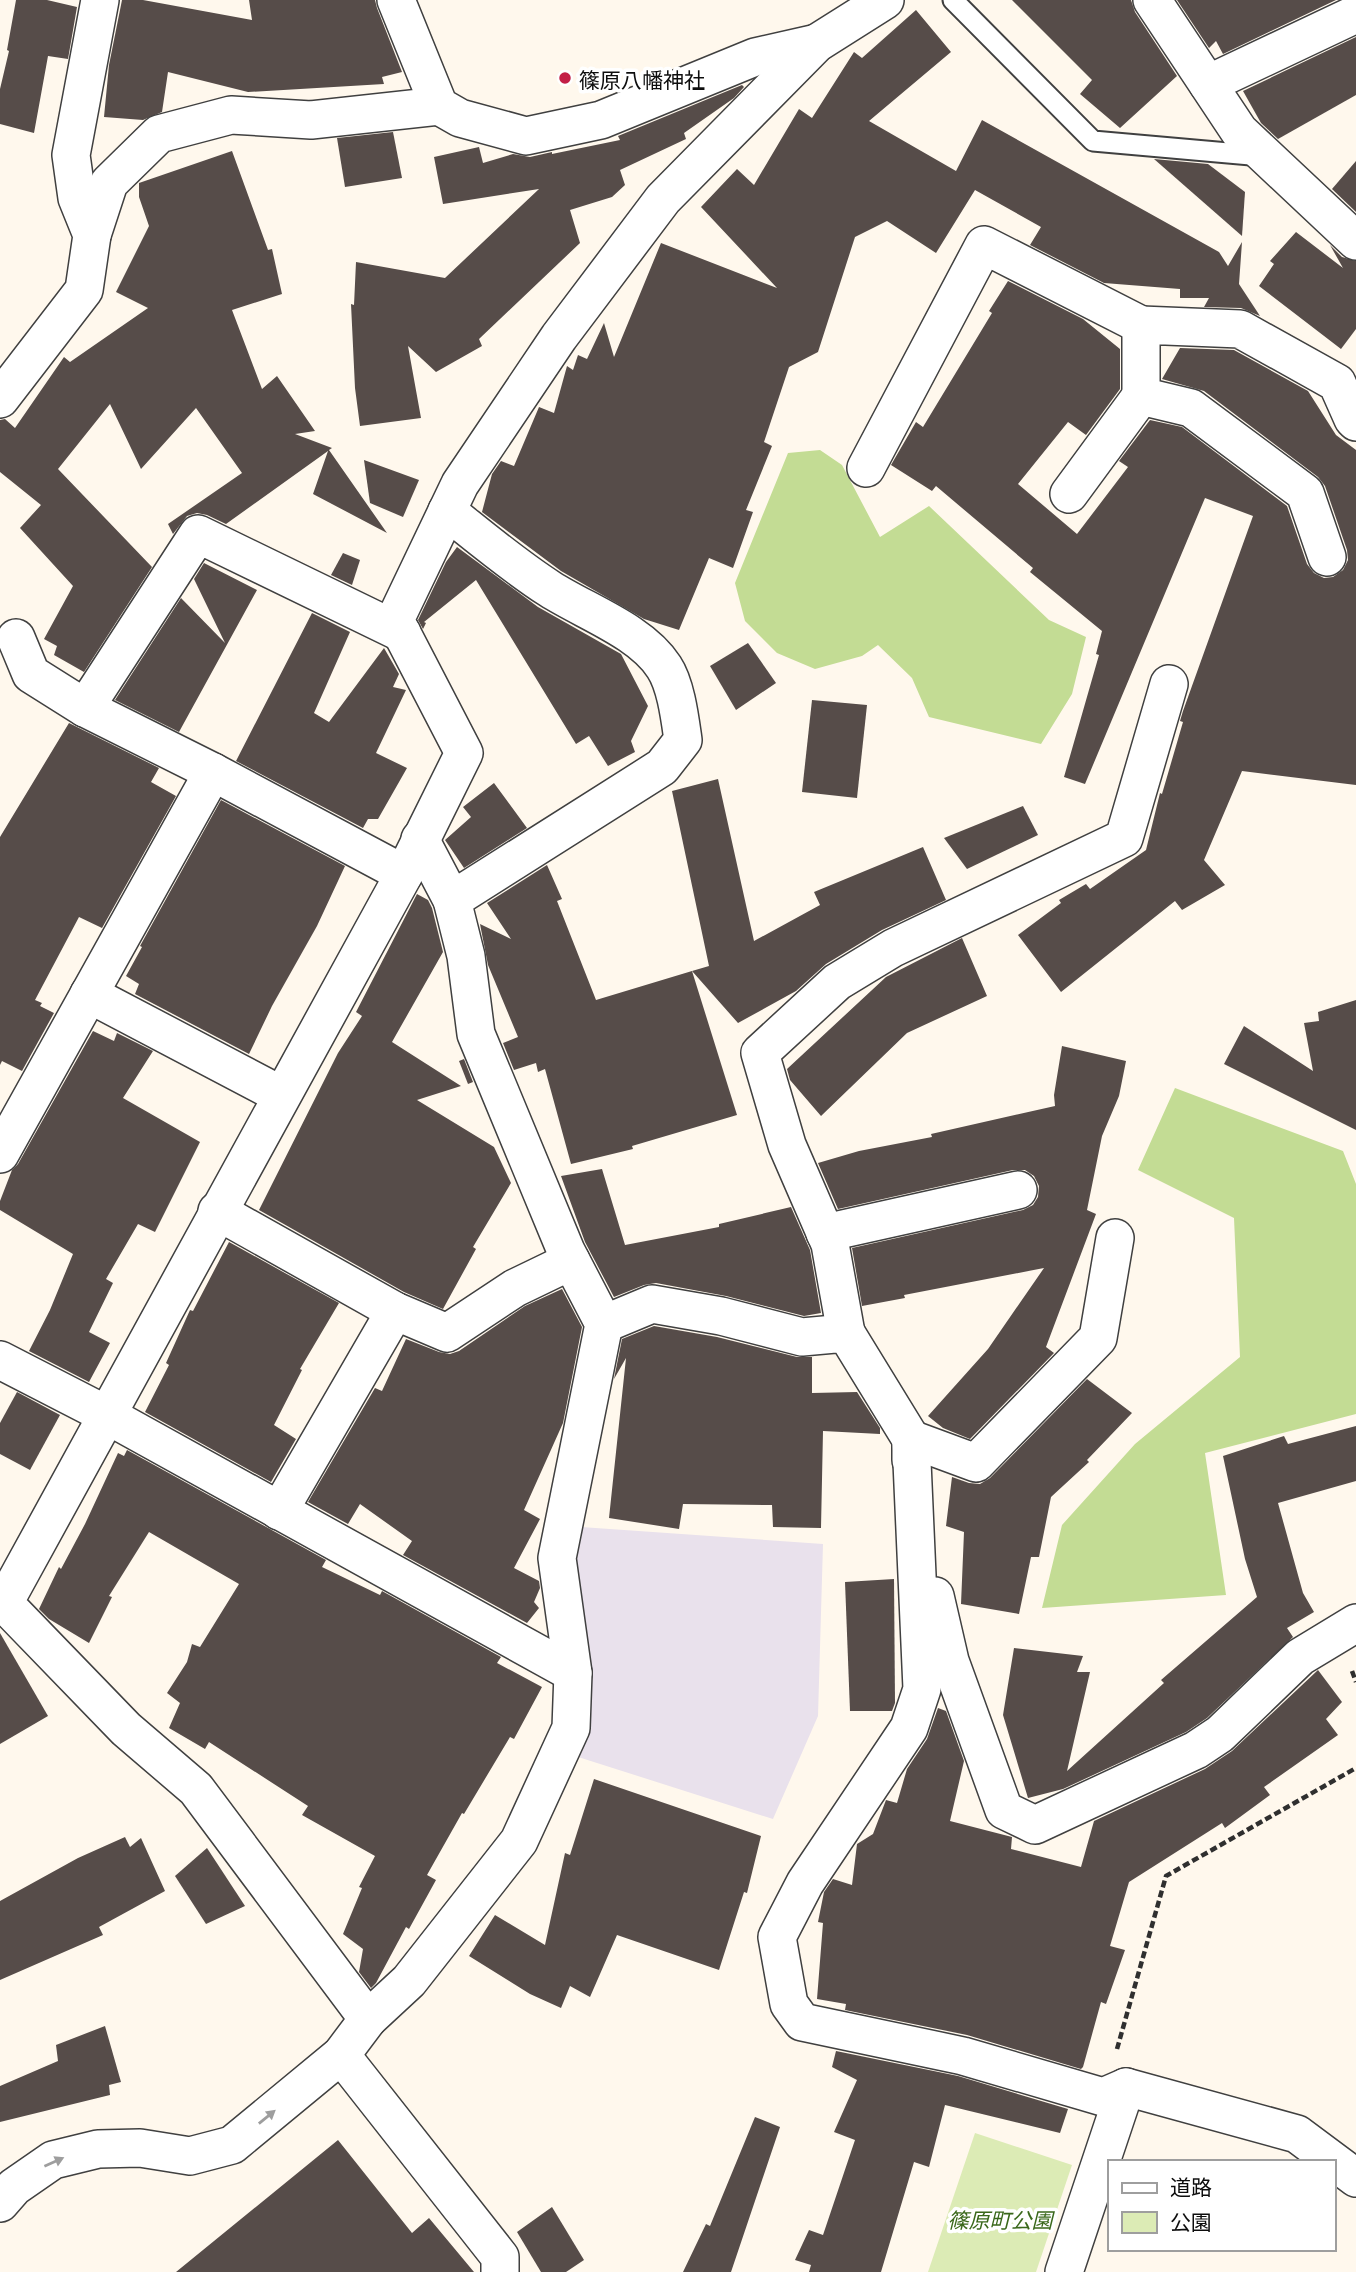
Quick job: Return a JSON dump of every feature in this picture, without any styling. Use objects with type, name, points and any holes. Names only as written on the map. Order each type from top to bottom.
[{"type":"street","points":[[92,235],[77,198],[71,155],[100,0]]},
{"type":"street","points":[[396,0],[439,106]]},
{"type":"street","points":[[368,2019],[196,1789],[126,1729],[2,1606],[404,874],[464,753],[395,620],[460,484],[559,337],[663,199],[817,43],[886,0]]},
{"type":"street","points":[[1152,0],[1239,131],[1356,240]]},
{"type":"street","points":[[1208,83],[1356,14]]},
{"type":"street","points":[[0,399],[84,290],[92,235],[109,183],[159,134],[231,116],[311,120],[439,106],[460,118],[526,136],[601,120],[755,57],[817,43]]},
{"type":"street","points":[[866,468],[984,245],[1141,325],[1240,329],[1347,372],[1353,419],[1356,422]]},
{"type":"street","points":[[1069,494],[1141,396],[1141,325]]},
{"type":"street","points":[[1141,396],[1191,408],[1305,493],[1327,557]]},
{"type":"street","points":[[447,511],[551,590],[647,645],[666,669],[678,709],[683,740],[662,767],[452,900]]},
{"type":"street","points":[[85,708],[198,534],[402,633]]},
{"type":"street","points":[[16,638],[31,674],[85,708],[213,772],[404,874]]},
{"type":"street","points":[[1169,684],[1125,838],[893,948],[837,982],[760,1053],[787,1145],[830,1244],[846,1333],[911,1439],[922,1689],[909,1728],[805,1883],[777,1937],[789,2004],[802,2022],[963,2056],[1297,2134],[1332,2160]]},
{"type":"street","points":[[0,1154],[213,772]]},
{"type":"street","points":[[0,2203],[14,2187],[53,2160],[98,2149],[141,2148],[190,2155],[232,2145],[341,2055],[368,2019],[409,1980],[519,1842],[571,1728],[573,1673],[558,1558],[604,1324],[570,1261],[476,1034],[467,956],[452,900],[420,839]]},
{"type":"street","points":[[89,994],[281,1095]]},
{"type":"street","points":[[825,1233],[1018,1190]]},
{"type":"street","points":[[217,1211],[395,1311],[447,1333],[515,1289],[570,1261]]},
{"type":"street","points":[[911,1439],[976,1463],[1098,1338],[1115,1238]]},
{"type":"street","points":[[604,1324],[652,1304],[721,1316],[802,1337],[846,1333]]},
{"type":"street","points":[[279,1511],[395,1311]]},
{"type":"street","points":[[0,1360],[106,1414],[573,1673]]},
{"type":"street","points":[[913,1501],[950,1661],[1004,1810],[1035,1825],[1196,1750],[1220,1734],[1300,1657],[1356,1623]]},
{"type":"street","points":[[341,2055],[500,2258],[500,2272]]},
{"type":"street","points":[[1064,2272],[1114,2092]]},
{"type":"street","points":[[1335,2162],[1356,2178]]},
{"type":"lane","points":[[953,0],[1093,141],[1266,156]]},
{"type":"path","points":[[1114,2092],[1166,1876],[1356,1768]]},
{"type":"shaded area","points":[[581,1527],[823,1544],[818,1716],[773,1819],[575,1756],[585,1672],[575,1551]]},
{"type":"green space","points":[[820,450],[842,465],[880,537],[929,506],[1049,620],[1086,637],[1072,694],[1041,744],[929,717],[912,678],[878,645],[862,656],[815,669],[777,653],[745,621],[735,583],[788,453]]},
{"type":"green space","points":[[1175,1088],[1343,1151],[1356,1184],[1356,1414],[1205,1453],[1226,1595],[1042,1608],[1062,1525],[1135,1444],[1240,1357],[1234,1218],[1138,1170]]},
{"type":"green space","name":"篠原町公園","points":[[975,2133],[1072,2165],[1036,2272],[928,2272]]},
{"type":"building","points":[[16,0],[47,0],[77,7],[68,59],[48,56],[34,133],[0,124],[0,89],[9,51],[7,50]]},
{"type":"building","points":[[122,0],[143,0],[252,20],[249,0],[375,0],[402,72],[382,77],[384,84],[248,92],[168,72],[162,112],[143,120],[104,117],[109,65]]},
{"type":"building","points":[[1012,0],[1131,0],[1135,12],[1177,76],[1120,128],[1080,94],[1092,80]]},
{"type":"building","points":[[1177,0],[1336,0],[1223,54],[1216,41],[1209,48]]},
{"type":"building","points":[[916,10],[951,52],[869,121],[956,171],[982,120],[1219,252],[1228,266],[1242,242],[1239,284],[1260,316],[1241,308],[1204,307],[1209,298],[1180,298],[1180,289],[1104,283],[1030,245],[1041,227],[975,190],[936,253],[887,221],[855,237],[818,352],[789,367],[764,442],[772,446],[746,510],[753,512],[733,568],[709,558],[679,630],[644,619],[561,571],[482,512],[492,474],[501,461],[514,466],[539,407],[554,413],[567,366],[573,370],[578,355],[587,359],[604,323],[614,357],[661,243],[777,288],[701,207],[737,169],[754,185],[799,109],[812,118],[854,52],[862,58]]},
{"type":"building","points":[[1356,37],[1356,95],[1278,139],[1261,123],[1243,91]]},
{"type":"building","points":[[742,85],[744,87],[734,98],[684,133],[686,139],[620,170],[625,185],[612,197],[570,210],[580,243],[479,339],[482,346],[436,372],[408,346],[421,418],[360,426],[355,388],[351,304],[354,305],[356,262],[445,278],[539,189],[443,204],[434,157],[479,147],[483,163],[513,154],[530,157],[620,140],[618,136]]},
{"type":"building","points":[[393,132],[402,178],[345,187],[337,138]]},
{"type":"building","points":[[232,151],[268,250],[272,249],[282,294],[232,310],[262,389],[277,376],[315,431],[295,434],[332,448],[329,450],[387,533],[313,494],[328,451],[226,524],[197,513],[187,516],[173,534],[168,524],[242,473],[196,408],[141,469],[110,404],[58,469],[152,567],[84,672],[54,655],[57,646],[44,639],[73,586],[20,528],[41,505],[0,472],[0,420],[5,419],[15,428],[64,357],[70,362],[148,308],[116,292],[149,226],[139,197],[139,183]]},
{"type":"building","points":[[1154,159],[1208,164],[1245,192],[1242,236]]},
{"type":"building","points":[[1356,161],[1356,212],[1332,189]]},
{"type":"building","points":[[1296,232],[1343,268],[1330,245],[1342,257],[1356,261],[1356,329],[1341,349],[1259,286],[1274,264],[1270,261]]},
{"type":"building","points":[[1008,281],[1083,319],[1120,349],[1120,389],[1086,435],[1068,422],[1018,484],[1077,534],[1128,467],[1119,461],[1150,420],[1182,427],[1287,506],[1307,564],[1314,573],[1324,578],[1333,577],[1343,570],[1348,560],[1347,550],[1325,486],[1318,477],[1204,391],[1162,379],[1180,348],[1234,350],[1308,391],[1336,435],[1356,450],[1356,785],[1242,771],[1204,860],[1225,885],[1182,910],[1175,901],[1061,992],[1018,935],[1061,903],[1059,900],[1086,884],[1090,889],[1146,850],[1160,793],[1162,794],[1183,722],[1180,721],[1183,711],[1253,516],[1205,498],[1085,784],[1064,777],[1099,655],[1096,654],[1102,631],[1030,572],[1033,568],[936,486],[932,491],[891,465],[916,422],[923,427],[992,313],[989,311]]},
{"type":"building","points":[[364,460],[419,480],[403,517],[370,503]]},
{"type":"building","points":[[457,547],[538,607],[621,654],[648,706],[631,741],[635,752],[608,766],[589,736],[576,744],[476,580],[424,622],[426,623],[423,629],[418,620],[446,562]]},
{"type":"building","points":[[343,553],[360,560],[352,585],[331,575]]},
{"type":"building","points":[[204,563],[257,590],[179,732],[115,700],[181,598],[225,643],[194,579]]},
{"type":"building","points":[[312,613],[350,632],[314,713],[329,722],[384,648],[399,674],[393,687],[406,690],[376,753],[407,768],[378,819],[368,819],[363,828],[236,761]]},
{"type":"building","points":[[748,643],[776,683],[736,710],[710,666]]},
{"type":"building","points":[[812,700],[867,705],[857,798],[802,792]]},
{"type":"building","points":[[69,723],[159,768],[151,782],[176,796],[102,928],[79,917],[35,1000],[42,1003],[40,1006],[54,1013],[22,1071],[2,1061],[0,1065],[0,837]]},
{"type":"building","points":[[718,779],[754,941],[820,905],[814,892],[923,847],[946,900],[882,930],[826,964],[796,991],[738,1023],[692,971],[709,966],[672,791]]},
{"type":"building","points":[[494,783],[527,828],[464,868],[445,840],[471,817],[463,807]]},
{"type":"building","points":[[221,800],[345,866],[317,926],[272,1006],[249,1054],[135,994],[139,984],[126,976]]},
{"type":"building","points":[[1023,806],[1038,835],[967,869],[944,838]]},
{"type":"building","points":[[547,865],[562,899],[557,901],[596,1000],[692,971],[737,1115],[632,1146],[633,1149],[571,1164],[545,1069],[538,1072],[536,1063],[514,1070],[503,1043],[518,1037],[488,965],[480,924],[511,939],[487,903]]},
{"type":"building","points":[[417,894],[428,900],[432,908],[443,952],[392,1042],[461,1086],[417,1100],[494,1147],[511,1183],[473,1247],[476,1249],[443,1309],[404,1292],[259,1210],[338,1053],[362,1016],[356,1012]]},
{"type":"building","points":[[962,938],[987,996],[907,1033],[821,1116],[790,1080],[787,1069],[886,977]]},
{"type":"building","points":[[1356,1000],[1356,1130],[1224,1064],[1244,1026],[1313,1071],[1304,1023],[1319,1021],[1318,1012]]},
{"type":"building","points":[[93,1031],[114,1041],[117,1033],[153,1051],[123,1098],[200,1142],[155,1232],[138,1224],[106,1279],[113,1283],[89,1332],[110,1343],[89,1382],[29,1351],[50,1310],[73,1254],[0,1210],[0,1201],[12,1170],[18,1164]]},
{"type":"building","points":[[1062,1046],[1126,1061],[1119,1096],[1102,1136],[1087,1210],[1096,1214],[1046,1347],[1054,1353],[970,1439],[943,1428],[928,1416],[988,1349],[1044,1268],[904,1295],[905,1298],[862,1306],[852,1248],[1023,1210],[1033,1205],[1038,1197],[1039,1186],[1034,1176],[1025,1170],[1013,1170],[838,1209],[818,1163],[1055,1106],[1054,1095]]},
{"type":"building","points":[[464,1059],[473,1082],[468,1084],[459,1061]]},
{"type":"building","points":[[602,1169],[625,1245],[719,1227],[719,1224],[791,1207],[810,1250],[821,1313],[804,1316],[726,1296],[656,1283],[614,1297],[585,1242],[561,1176]]},
{"type":"building","points":[[229,1242],[339,1303],[300,1369],[302,1370],[274,1425],[296,1439],[271,1482],[145,1412],[169,1365],[166,1363],[190,1310],[193,1311]]},
{"type":"building","points":[[562,1289],[582,1327],[563,1423],[524,1510],[540,1519],[514,1568],[539,1581],[540,1588],[534,1602],[539,1608],[527,1623],[403,1555],[412,1541],[360,1504],[348,1524],[308,1502],[375,1388],[382,1391],[406,1339],[450,1354],[459,1351],[525,1306]]},
{"type":"building","points":[[654,1326],[717,1337],[797,1357],[812,1357],[812,1393],[857,1392],[880,1428],[880,1434],[823,1431],[821,1528],[773,1527],[772,1505],[683,1504],[679,1529],[609,1518],[626,1358],[614,1379],[622,1339]]},
{"type":"building","points":[[1087,1379],[1132,1413],[1087,1460],[1089,1462],[1051,1497],[1039,1557],[1031,1557],[1019,1614],[961,1604],[964,1532],[946,1526],[952,1477],[980,1484],[990,1478]]},
{"type":"building","points":[[17,1392],[60,1415],[30,1470],[0,1454],[0,1423]]},
{"type":"building","points":[[1356,1426],[1356,1481],[1278,1503],[1303,1593],[1314,1612],[1287,1628],[1293,1637],[1207,1718],[1186,1732],[1063,1789],[1028,1798],[1003,1715],[1014,1648],[1083,1656],[1077,1672],[1090,1672],[1067,1771],[1164,1683],[1161,1680],[1257,1597],[1245,1559],[1223,1456],[1284,1436],[1288,1444]]},
{"type":"building","points":[[127,1450],[326,1560],[322,1567],[380,1595],[382,1591],[501,1657],[497,1663],[542,1687],[514,1739],[510,1737],[464,1814],[462,1813],[427,1875],[436,1880],[409,1929],[406,1927],[371,1988],[359,1972],[363,1949],[343,1934],[362,1888],[359,1887],[375,1856],[302,1815],[308,1806],[209,1742],[205,1749],[169,1728],[180,1703],[167,1693],[187,1662],[192,1644],[200,1647],[239,1584],[149,1532],[109,1596],[112,1597],[89,1643],[49,1619],[39,1609],[59,1567],[61,1569],[85,1524],[118,1453],[124,1456]]},
{"type":"building","points":[[894,1579],[895,1703],[892,1711],[850,1711],[845,1582]]},
{"type":"building","points":[[0,1633],[48,1716],[0,1744]]},
{"type":"building","points":[[1318,1670],[1342,1702],[1326,1719],[1338,1735],[1264,1787],[1270,1795],[1225,1828],[1222,1823],[1129,1882],[1110,1946],[1125,1950],[1106,2004],[1101,2002],[1081,2069],[967,2035],[845,2010],[846,2004],[817,1999],[823,1923],[818,1922],[824,1892],[833,1879],[852,1885],[857,1844],[873,1834],[886,1800],[897,1803],[907,1769],[927,1739],[938,1708],[946,1711],[964,1761],[950,1821],[1012,1837],[1011,1849],[1081,1867],[1094,1821],[1205,1769],[1232,1751]]},
{"type":"building","points":[[594,1779],[761,1836],[747,1893],[744,1892],[719,1970],[617,1935],[590,1997],[570,1986],[561,2008],[530,1994],[469,1956],[495,1915],[545,1945],[565,1853],[570,1855]]},
{"type":"building","points":[[125,1837],[130,1847],[141,1838],[165,1891],[99,1927],[103,1935],[0,1980],[0,1901],[78,1858]]},
{"type":"building","points":[[207,1848],[245,1906],[206,1924],[175,1876]]},
{"type":"building","points":[[105,2026],[121,2082],[109,2085],[110,2095],[0,2122],[0,2086],[58,2061],[56,2045]]},
{"type":"building","points":[[836,2051],[958,2076],[1068,2109],[1060,2133],[945,2105],[929,2167],[914,2162],[881,2272],[809,2272],[811,2265],[795,2260],[809,2230],[823,2235],[855,2140],[834,2132],[857,2080],[832,2067]]},
{"type":"building","points":[[755,2117],[780,2127],[731,2272],[683,2272],[706,2224],[710,2226]]},
{"type":"building","points":[[338,2140],[412,2233],[429,2218],[474,2272],[176,2272]]},
{"type":"building","points":[[552,2207],[584,2260],[566,2272],[541,2272],[517,2232]]},
{"type":"place","name":"篠原八幡神社","points":[[565,78]]}]
